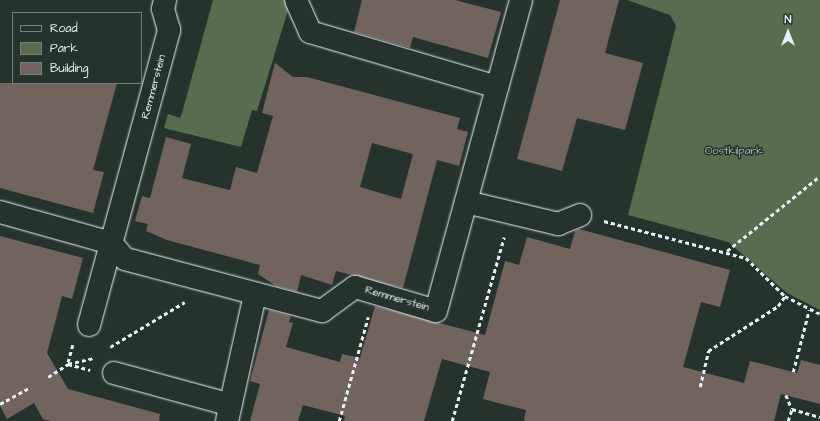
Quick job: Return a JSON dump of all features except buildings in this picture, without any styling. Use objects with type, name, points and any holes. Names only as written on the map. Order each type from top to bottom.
[{"type":"street","name":"Remmerstein","points":[[89,326],[169,30],[163,9],[165,0]]},
{"type":"street","points":[[296,0],[310,32],[497,87]]},
{"type":"street","name":"Remmerstein","points":[[111,243],[125,259],[255,295],[322,311],[355,287],[436,311],[521,0]]},
{"type":"street","points":[[466,202],[511,214],[558,224],[580,215]]},
{"type":"street","points":[[0,212],[111,243]]},
{"type":"street","points":[[114,373],[229,413],[255,295]]},
{"type":"path","points":[[726,251],[820,176]]},
{"type":"path","points":[[452,421],[511,214]]},
{"type":"path","points":[[580,215],[726,251],[746,258],[785,296],[809,310],[820,314]]},
{"type":"path","points":[[105,349],[214,284]]},
{"type":"path","points":[[339,421],[374,293]]},
{"type":"path","points":[[700,387],[708,352],[778,306],[785,296]]},
{"type":"path","points":[[793,372],[809,310]]},
{"type":"path","points":[[68,364],[80,323],[89,326]]},
{"type":"path","points":[[48,377],[68,364],[98,357]]},
{"type":"path","points":[[68,364],[114,373]]},
{"type":"path","points":[[0,404],[31,387]]},
{"type":"path","points":[[786,395],[792,409],[788,421]]},
{"type":"path","points":[[792,409],[820,417]]},
{"type":"green space","points":[[213,0],[288,0],[290,4],[257,111],[252,110],[241,147],[164,128],[168,114],[180,118],[182,113]]},
{"type":"green space","name":"Oostkilpark","points":[[627,0],[820,0],[820,310],[787,293],[728,242],[628,215],[676,26],[670,15]]}]
